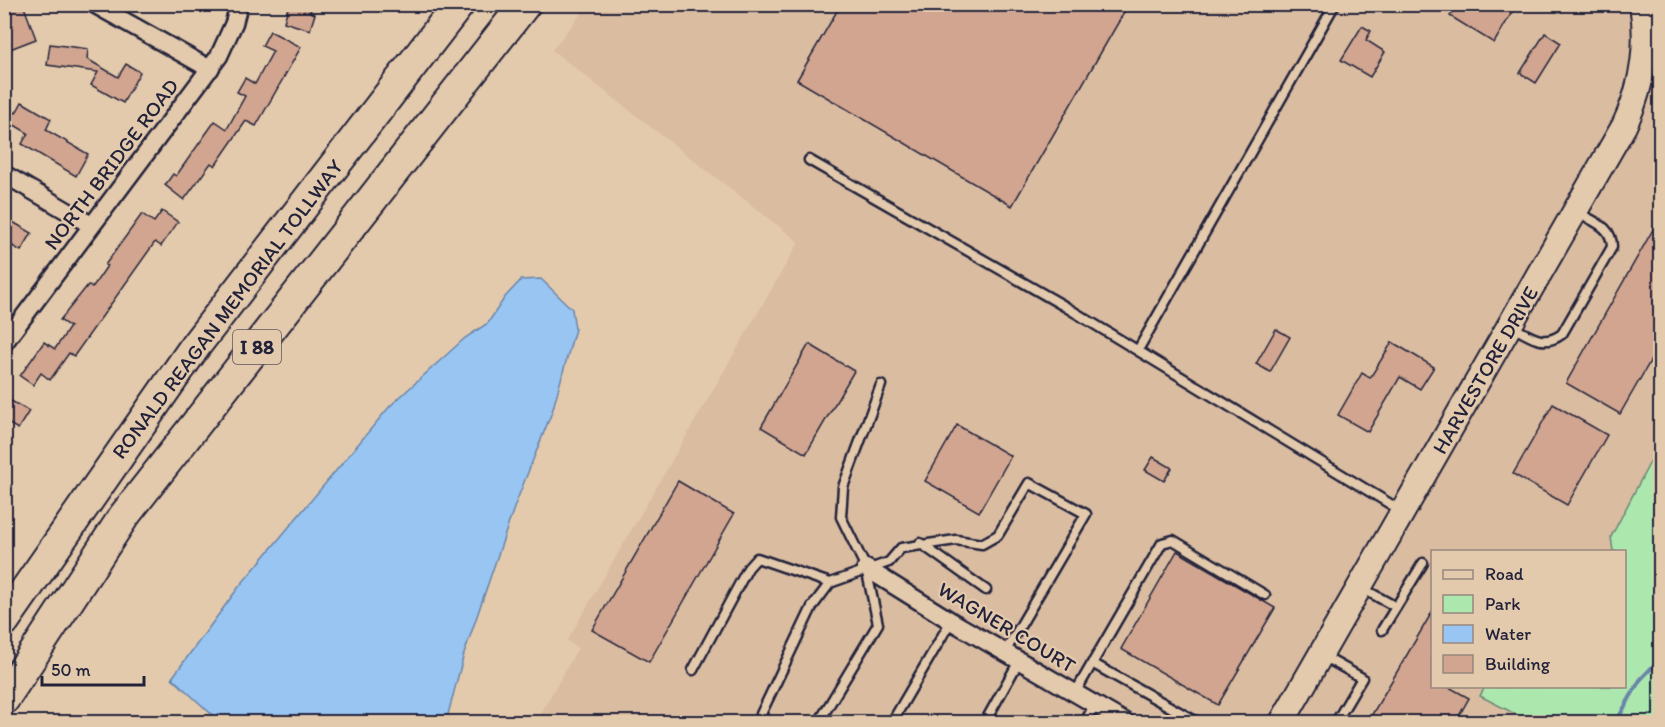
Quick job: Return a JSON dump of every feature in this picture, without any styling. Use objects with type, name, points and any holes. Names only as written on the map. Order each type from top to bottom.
[{"type":"highway","name":"RONALD REAGAN MEMORIAL TOLLWAY","points":[[4,621],[196,345],[459,4]]},
{"type":"highway","name":"RONALD REAGAN MEMORIAL TOLLWAY","points":[[4,699],[124,516],[525,4]]},
{"type":"street","points":[[94,4],[210,69]]},
{"type":"street","name":"NORTH BRIDGE ROAD","points":[[4,343],[210,69],[229,35],[239,4]]},
{"type":"street","name":"HARVESTORE DRIVE","points":[[1282,723],[1624,126],[1639,87],[1645,50],[1642,4]]},
{"type":"street","points":[[4,174],[91,225]]},
{"type":"street","name":"WAGNER COURT","points":[[866,568],[951,621],[1125,723]]},
{"type":"lane","points":[[1138,350],[1335,4]]},
{"type":"lane","points":[[809,160],[1138,350],[1403,512]]},
{"type":"lane","points":[[1510,326],[1541,342],[1553,341],[1562,334],[1612,247],[1612,236],[1607,229],[1576,212]]},
{"type":"lane","points":[[819,723],[878,624],[866,568],[841,517],[843,487],[881,385]]},
{"type":"lane","points":[[766,723],[761,714],[812,607],[830,583],[866,568],[889,562],[901,548],[920,543],[956,540],[982,544],[998,535],[1029,483],[1086,514],[1012,656],[985,723]]},
{"type":"lane","points":[[1074,693],[1162,543],[1173,540],[1264,595]]},
{"type":"lane","points":[[920,543],[986,590]]},
{"type":"lane","points":[[693,670],[748,568],[757,558],[830,583]]},
{"type":"lane","points":[[1382,630],[1423,563]]},
{"type":"lane","points":[[1360,587],[1396,607]]},
{"type":"lane","points":[[892,723],[951,621]]},
{"type":"lane","points":[[1321,655],[1362,678],[1336,723]]},
{"type":"lane","points":[[1092,663],[1197,723]]},
{"type":"lane","points":[[1085,723],[1095,704]]},
{"type":"shaded area","points":[[588,5],[1660,5],[1660,722],[536,722],[578,648],[567,641],[799,242],[552,50]]},
{"type":"green space","points":[[1660,443],[1660,722],[1531,722],[1480,696],[1484,688],[1626,688],[1626,550],[1613,550],[1611,537]]},
{"type":"water","points":[[541,279],[572,309],[575,329],[552,412],[515,505],[464,654],[446,722],[220,722],[172,678],[238,588],[390,406],[465,338],[488,323],[505,297],[521,280]]},
{"type":"building","points":[[15,4],[23,4],[36,39],[10,49],[4,34],[4,9]]},
{"type":"building","points":[[289,4],[313,4],[310,12],[315,14],[310,30],[284,22]]},
{"type":"building","points":[[841,4],[1129,4],[1012,206],[797,80]]},
{"type":"building","points":[[1457,4],[1506,4],[1514,9],[1494,43],[1450,16]]},
{"type":"building","points":[[1362,26],[1371,31],[1366,40],[1385,52],[1370,77],[1341,60]]},
{"type":"building","points":[[270,31],[301,47],[256,126],[246,121],[215,166],[211,163],[184,200],[165,185],[173,174],[176,176],[215,121],[227,129],[245,96],[237,92],[245,78],[255,84],[273,51],[262,46]]},
{"type":"building","points":[[1545,33],[1561,43],[1536,83],[1520,73]]},
{"type":"building","points":[[50,44],[88,49],[87,59],[118,77],[126,64],[140,72],[123,103],[91,85],[98,72],[47,65]]},
{"type":"building","points":[[22,102],[51,119],[46,130],[88,154],[76,176],[22,144],[28,133],[4,119],[4,107],[16,113]]},
{"type":"building","points":[[162,211],[178,222],[161,246],[155,242],[74,356],[69,353],[50,380],[41,373],[33,385],[20,376],[44,342],[55,349],[70,327],[60,320],[88,285],[92,288],[107,266],[105,265],[142,214],[154,222]]},
{"type":"building","points":[[4,217],[32,233],[21,251],[4,241]]},
{"type":"building","points":[[1660,217],[1660,344],[1620,414],[1566,383]]},
{"type":"building","points":[[1276,329],[1290,337],[1270,372],[1256,364]]},
{"type":"building","points":[[1392,342],[1434,367],[1420,389],[1400,377],[1368,432],[1338,415],[1362,373],[1370,378]]},
{"type":"building","points":[[809,344],[854,371],[806,454],[761,427]]},
{"type":"building","points":[[4,397],[29,411],[18,429],[4,421]]},
{"type":"building","points":[[1553,404],[1607,435],[1567,505],[1513,474]]},
{"type":"building","points":[[957,425],[1011,456],[979,512],[925,481]]},
{"type":"building","points":[[1153,457],[1172,468],[1164,481],[1145,470]]},
{"type":"building","points":[[678,481],[734,514],[649,662],[592,630]]},
{"type":"building","points":[[1177,551],[1275,608],[1218,705],[1121,649]]},
{"type":"building","points":[[1431,614],[1431,688],[1451,688],[1469,698],[1455,723],[1367,723]]},
{"type":"waterway","points":[[1616,722],[1640,680],[1660,659]]}]
